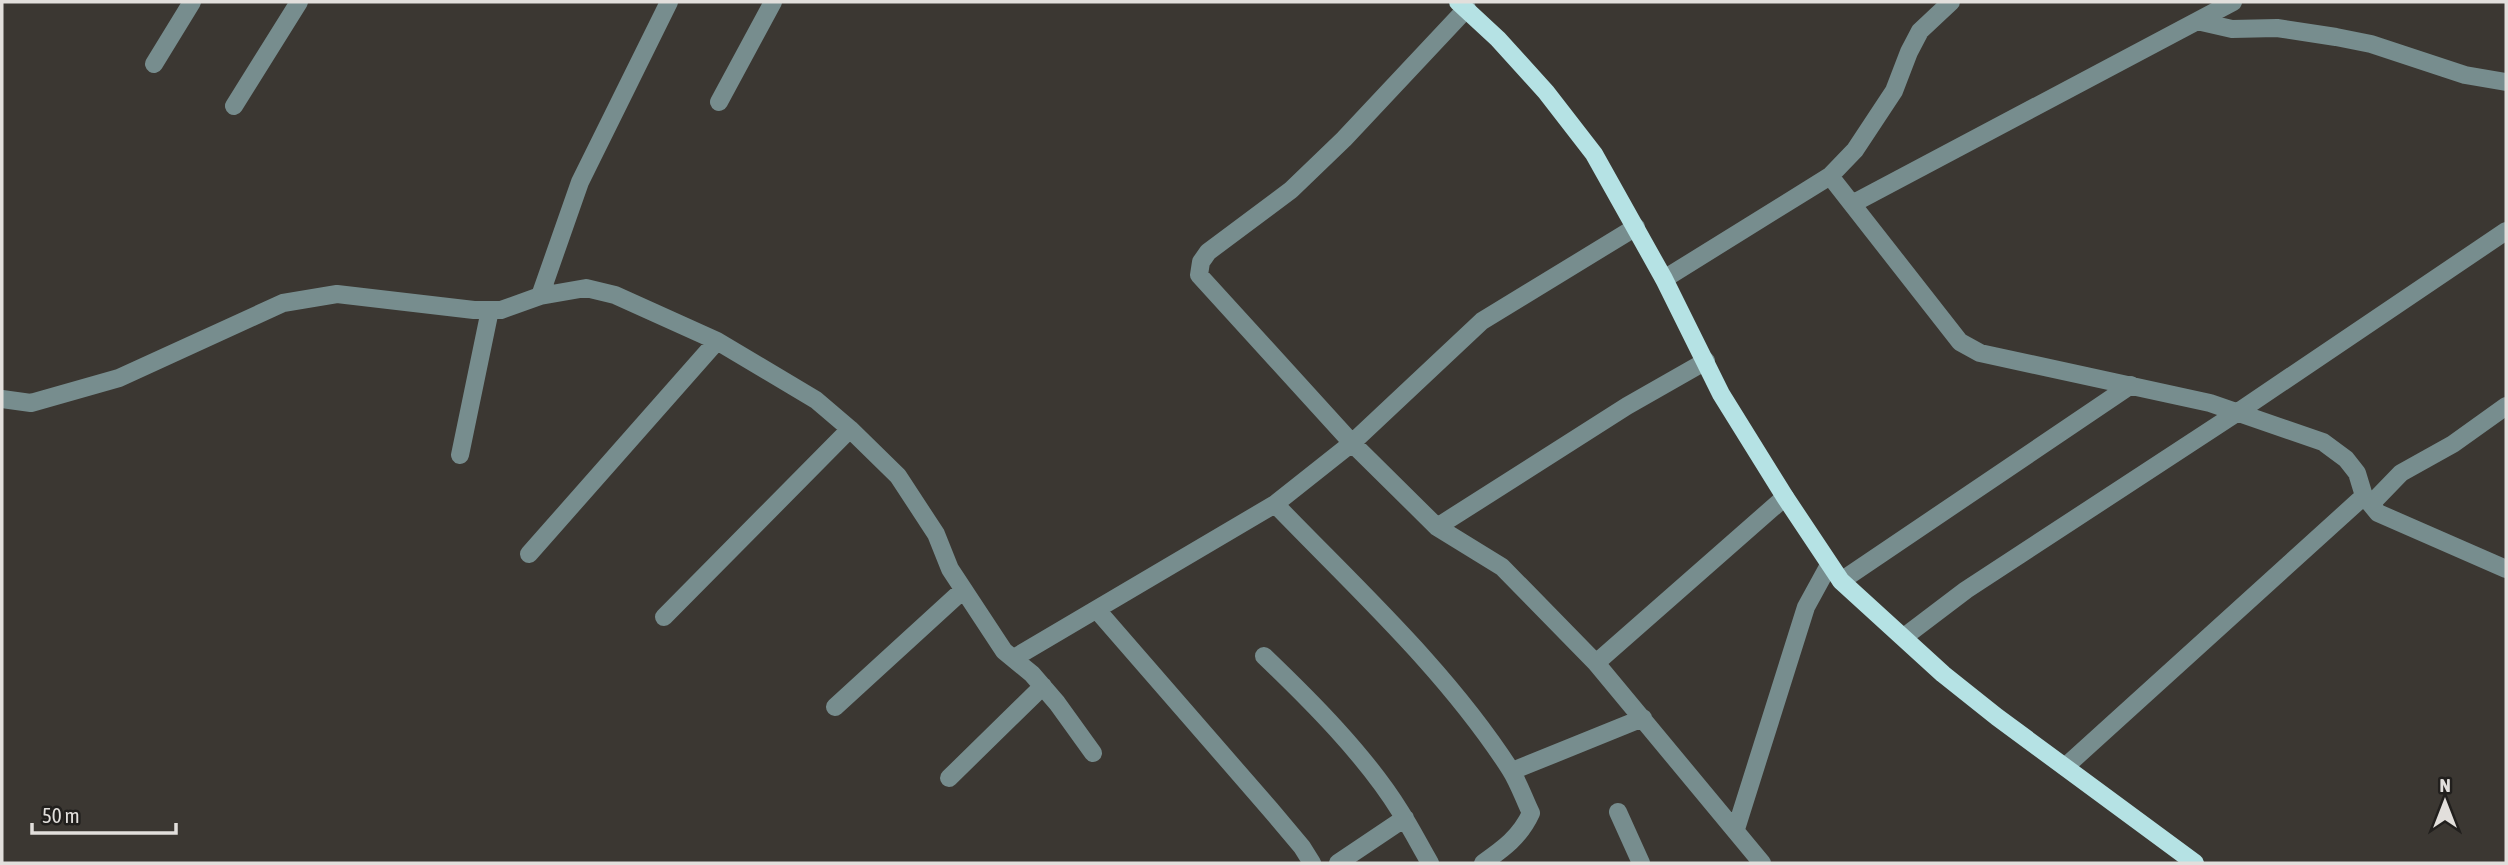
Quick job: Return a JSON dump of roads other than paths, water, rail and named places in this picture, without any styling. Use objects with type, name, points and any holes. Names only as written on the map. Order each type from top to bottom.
[{"type":"main road","points":[[1462,5],[1498,39],[1546,92],[1594,154],[1664,279],[1721,394],[1785,498],[1841,581],[1943,674],[2195,863]]},
{"type":"street","points":[[154,64],[192,2]]},
{"type":"street","points":[[234,106],[299,2]]},
{"type":"street","points":[[540,296],[580,182],[669,2]]},
{"type":"street","points":[[719,102],[774,2]]},
{"type":"street","points":[[1664,279],[1830,176],[1855,150],[1894,92],[1920,31],[1951,2]]},
{"type":"street","points":[[1852,204],[2233,2]]},
{"type":"street","points":[[1462,5],[1344,139],[1291,190],[1208,252],[1201,262],[1199,275],[1352,443],[1437,527],[1502,567],[1596,663],[1736,829],[1757,862]]},
{"type":"street","points":[[2197,21],[2232,29],[2277,28],[2360,41],[2465,75],[2506,82]]},
{"type":"street","points":[[1830,176],[1960,342],[1980,353],[2210,403],[2322,442],[2352,466],[2367,500],[2378,513],[2506,569]]},
{"type":"street","points":[[1014,658],[1275,504],[1352,443],[1482,321],[1636,227]]},
{"type":"street","points":[[1904,637],[1966,590],[2238,412],[2506,231]]},
{"type":"street","points":[[2,399],[31,403],[119,378],[283,303],[310,297],[337,293],[474,310],[501,310],[540,296],[586,288],[615,295],[718,341],[816,400],[850,429],[898,476],[936,534],[950,569],[1004,650],[1043,686],[1093,753]]},
{"type":"street","points":[[460,455],[490,310]]},
{"type":"street","points":[[528,554],[718,341]]},
{"type":"street","points":[[1437,527],[1627,406],[1706,361]]},
{"type":"street","points":[[1841,581],[2131,385]]},
{"type":"street","points":[[2065,767],[2367,500],[2401,473],[2453,444],[2506,406]]},
{"type":"street","points":[[664,617],[850,429]]},
{"type":"street","points":[[1596,663],[1785,498]]},
{"type":"street","points":[[1275,504],[1420,652],[1512,771],[1531,813],[1524,828],[1510,844],[1483,863]]},
{"type":"street","points":[[1736,829],[1806,607],[1829,565]]},
{"type":"street","points":[[835,706],[963,590]]},
{"type":"street","points":[[1097,610],[1270,809],[1312,863]]},
{"type":"street","points":[[1264,656],[1310,700],[1378,780],[1405,818],[1430,863]]},
{"type":"street","points":[[950,778],[1043,686]]},
{"type":"street","points":[[1512,771],[1643,718]]},
{"type":"street","points":[[1618,812],[1641,863]]},
{"type":"street","points":[[1338,863],[1405,818]]}]
